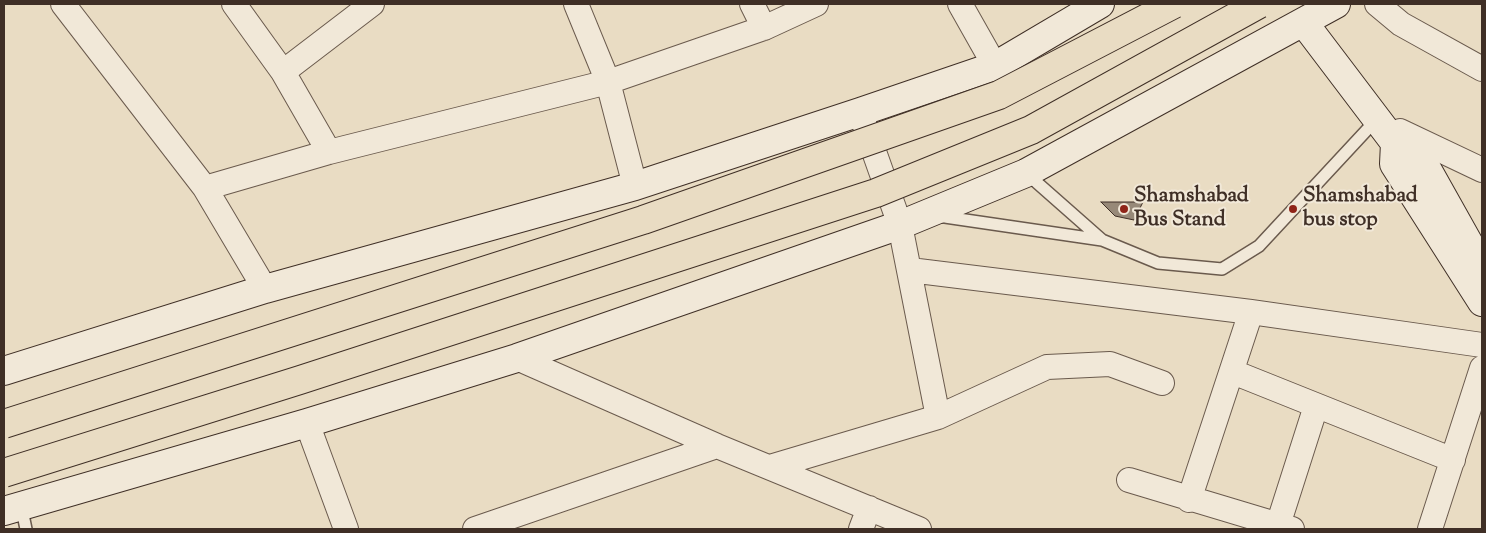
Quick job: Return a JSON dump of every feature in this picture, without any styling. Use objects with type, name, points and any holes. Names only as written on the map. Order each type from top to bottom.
[{"type":"highway","points":[[4,424],[643,220],[999,95],[1174,4]]},
{"type":"highway","points":[[4,473],[310,377],[876,193],[1030,130],[1259,4]]},
{"type":"main road","points":[[4,372],[266,289],[635,186],[860,112],[995,66],[1100,4]]},
{"type":"main road","points":[[17,515],[517,358],[912,219],[1026,173],[1336,4]]},
{"type":"main road","points":[[1304,22],[1395,143],[1417,151],[1482,267]]},
{"type":"main road","points":[[1395,143],[1394,164],[1482,302]]},
{"type":"street","points":[[63,4],[205,188],[266,289]]},
{"type":"street","points":[[234,4],[283,72],[329,152]]},
{"type":"street","points":[[283,72],[372,4]]},
{"type":"street","points":[[576,4],[608,82],[635,186]]},
{"type":"street","points":[[752,4],[764,28]]},
{"type":"street","points":[[205,188],[329,152],[608,82],[764,28],[816,4]]},
{"type":"street","points":[[960,4],[995,66]]},
{"type":"street","points":[[1377,4],[1401,24],[1482,69]]},
{"type":"street","points":[[860,112],[912,219],[910,270],[938,417]]},
{"type":"street","points":[[1377,120],[1482,170]]},
{"type":"street","points":[[910,270],[1251,312],[1482,345]]},
{"type":"street","points":[[1189,500],[1233,372],[1251,312]]},
{"type":"street","points":[[517,358],[717,446],[770,466],[865,519],[920,529]]},
{"type":"street","points":[[770,466],[938,417],[1047,368],[1110,364],[1162,383]]},
{"type":"street","points":[[1430,529],[1482,368]]},
{"type":"street","points":[[1233,372],[1453,460]]},
{"type":"street","points":[[1129,480],[1189,500],[1285,527],[1316,406]]},
{"type":"street","points":[[307,423],[346,529]]},
{"type":"street","points":[[488,527],[717,446]]},
{"type":"lane","points":[[912,219],[1102,240],[1158,263],[1222,269],[1259,246],[1377,120]]},
{"type":"lane","points":[[1026,173],[1102,240]]},
{"type":"building","name":"Shamshabad Bus Stand","points":[[1101,202],[1143,202],[1134,220],[1115,216]]},
{"type":"place","name":"Shamshabad Bus Stand","points":[[1124,209]]},
{"type":"place","name":"Shamshabad bus stop","points":[[1293,209]]}]
